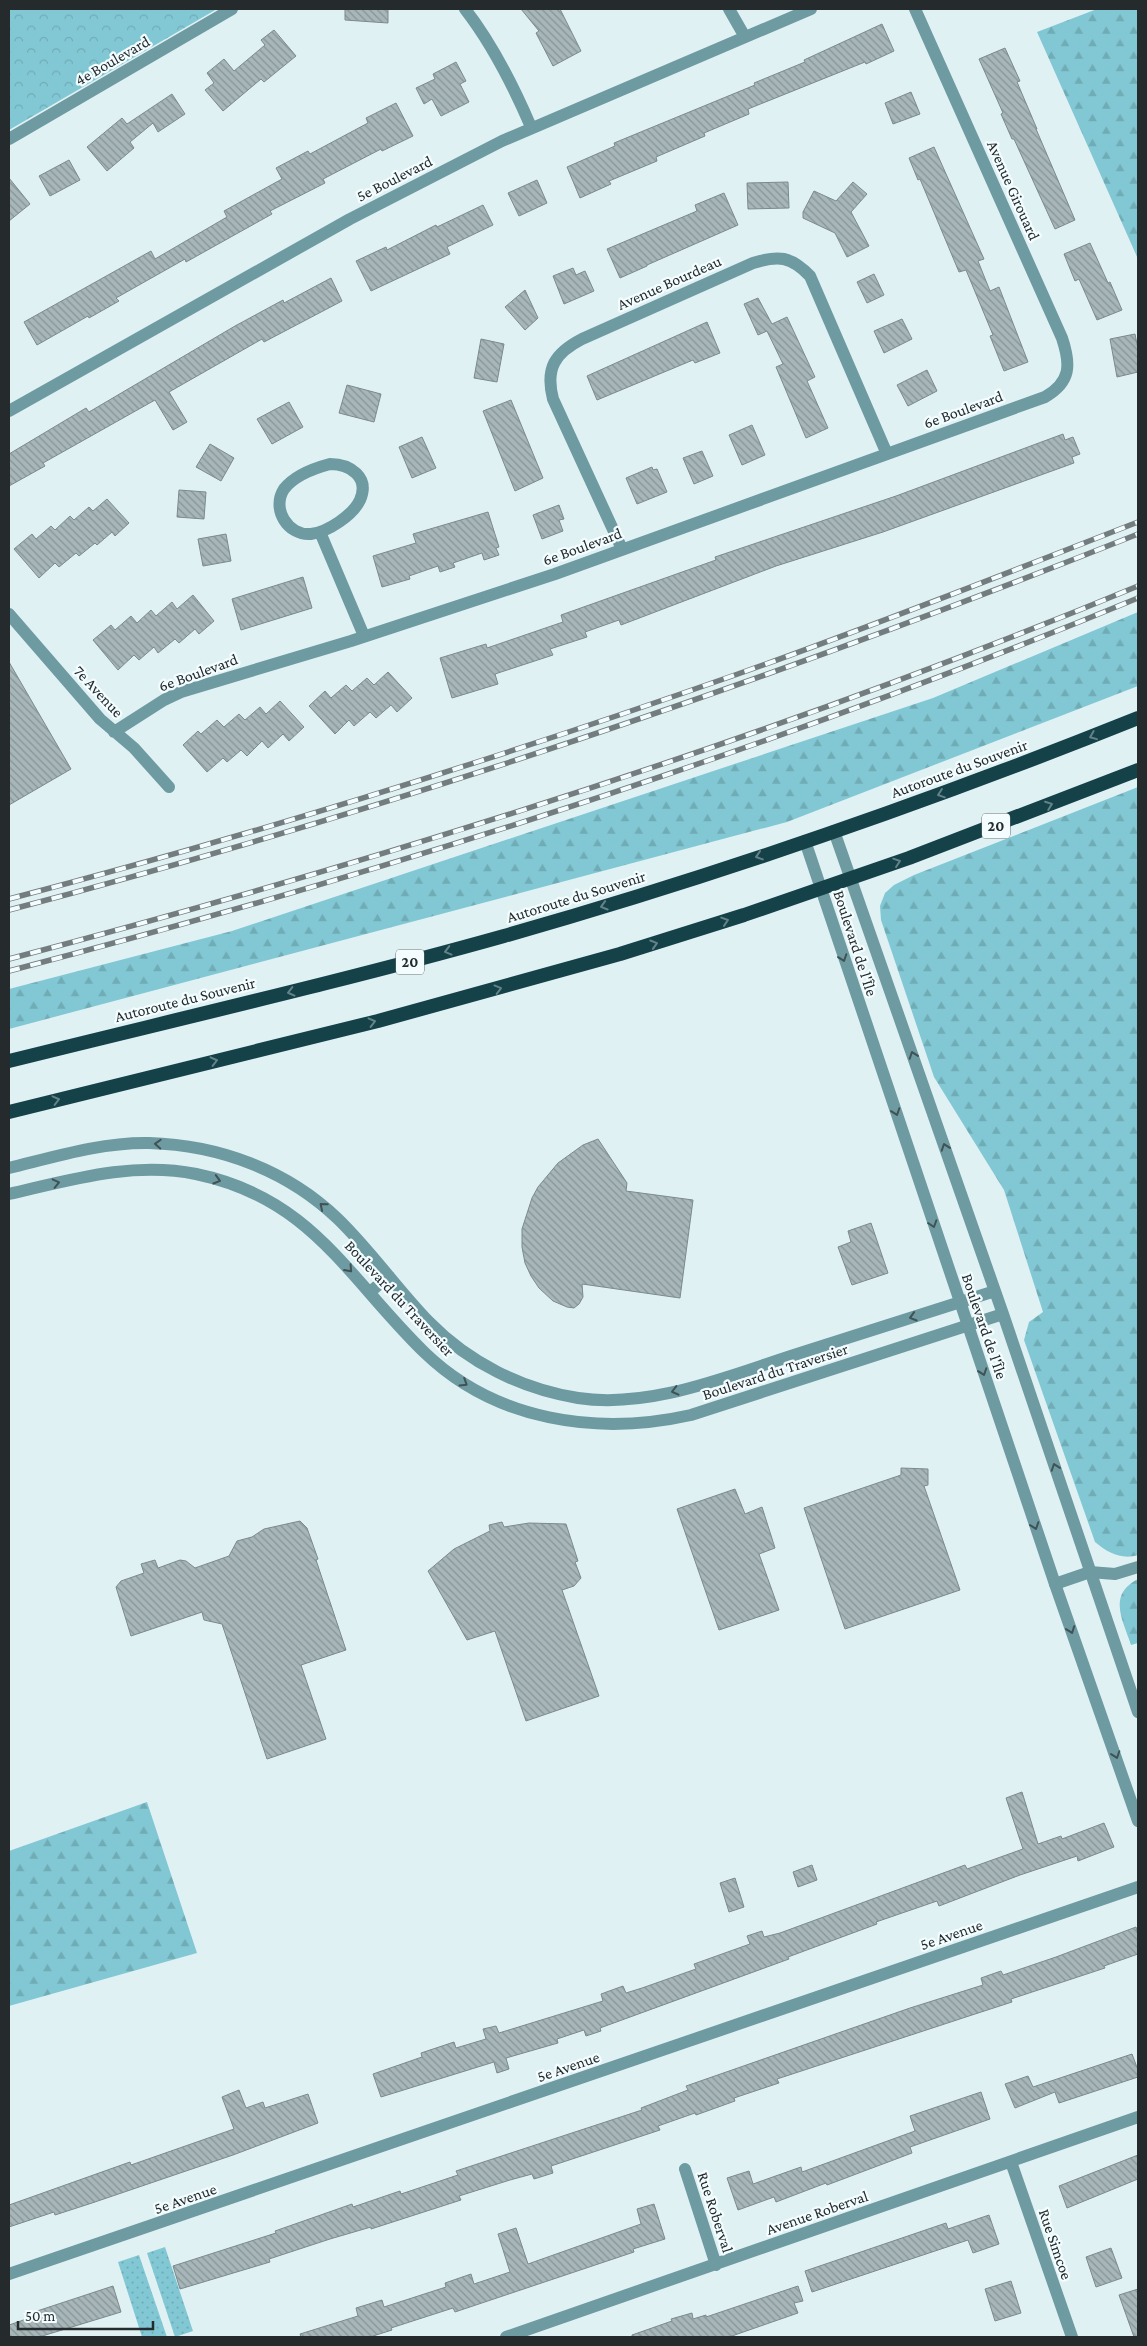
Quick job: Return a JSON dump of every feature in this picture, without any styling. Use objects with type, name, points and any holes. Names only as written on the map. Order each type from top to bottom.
[{"type":"highway","name":"Autoroute du Souvenir","points":[[9,1061],[343,979],[478,943],[648,892],[805,841],[987,778],[1138,718]]},
{"type":"highway","name":"20","points":[[9,1112],[500,988],[620,954],[821,889],[998,826],[1138,770]]},
{"type":"street","name":"4e Boulevard","points":[[9,139],[232,9]]},
{"type":"street","points":[[464,9],[492,49],[516,92],[531,127]]},
{"type":"street","points":[[729,9],[745,36]]},
{"type":"street","name":"5e Boulevard","points":[[9,411],[350,219],[531,127],[811,9]]},
{"type":"street","name":"Avenue Girouard","points":[[915,9],[1062,338],[1068,361],[1066,376],[1061,385]]},
{"type":"street","name":"Avenue Bourdeau","points":[[622,549],[553,399],[550,387],[553,364],[568,347],[582,339],[753,263],[778,258],[792,261],[810,276],[887,454]]},
{"type":"street","name":"6e Boulevard","points":[[114,732],[164,700],[181,692],[364,636],[555,574],[1045,397],[1061,385]]},
{"type":"street","points":[[330,464],[342,464],[352,468],[360,477],[363,490],[360,500],[337,523],[320,532],[303,534],[294,530],[286,523],[281,514],[280,502],[284,490],[292,482],[317,468],[330,464]]},
{"type":"street","points":[[320,532],[364,636]]},
{"type":"street","name":"7e Avenue","points":[[9,614],[100,719],[134,748],[169,788]]},
{"type":"street","name":"Boulevard de l'Île","points":[[834,830],[1004,1314],[1138,1712]]},
{"type":"street","name":"Boulevard de l'Île","points":[[805,841],[1055,1584],[1138,1821]]},
{"type":"street","name":"Boulevard du Traversier","points":[[9,1168],[122,1144],[171,1144],[218,1153],[262,1168],[281,1176],[337,1218],[431,1324],[468,1355],[509,1378],[578,1398],[603,1400],[648,1397],[706,1383],[995,1291]]},
{"type":"street","name":"Boulevard du Traversier","points":[[9,1194],[80,1178],[124,1171],[172,1171],[217,1179],[264,1198],[304,1224],[323,1240],[423,1351],[451,1375],[472,1389],[541,1416],[588,1424],[643,1424],[691,1415],[1004,1314]]},
{"type":"street","points":[[370,1292],[389,1276]]},
{"type":"street","points":[[1055,1584],[1090,1572],[1115,1574],[1138,1567]]},
{"type":"street","name":"5e Avenue","points":[[9,2274],[1138,1887]]},
{"type":"street","name":"Avenue Roberval","points":[[506,2337],[1138,2118]]},
{"type":"street","name":"Rue Simcoe","points":[[1011,2162],[1072,2337]]},
{"type":"street","name":"Rue Roberval","points":[[685,2168],[716,2264]]},
{"type":"green space","points":[[9,9],[217,9],[9,130]]},
{"type":"green space","points":[[1097,9],[1138,9],[1138,259],[1037,32]]},
{"type":"green space","points":[[1138,612],[1138,686],[787,822],[9,1029],[9,989],[232,931],[933,698]]},
{"type":"green space","points":[[1138,787],[1138,1555],[1126,1557],[1115,1555],[1095,1542],[1024,1340],[1029,1322],[1043,1312],[1004,1190],[934,1077],[881,920],[880,906],[885,893],[894,885],[914,875]]},
{"type":"green space","points":[[1138,1579],[1138,1643],[1131,1645],[1120,1609],[1120,1600],[1128,1585]]},
{"type":"green space","points":[[147,1802],[197,1953],[9,2006],[9,1851]]},
{"type":"green space","points":[[165,2247],[193,2331],[175,2337],[147,2253]]},
{"type":"green space","points":[[139,2255],[167,2337],[142,2337],[118,2262]]},
{"type":"building","points":[[345,9],[388,9],[388,23],[345,20]]},
{"type":"building","points":[[521,9],[560,9],[581,51],[553,66],[536,33],[539,31]]},
{"type":"building","points":[[882,24],[894,51],[866,64],[865,62],[748,109],[749,114],[704,133],[705,136],[656,157],[657,161],[609,181],[611,184],[580,198],[567,167],[615,146],[614,143],[755,85],[754,83],[805,62],[804,60]]},
{"type":"building","points":[[274,30],[296,56],[264,82],[261,79],[223,111],[205,90],[214,83],[207,73],[224,59],[234,71],[265,45],[261,40]]},
{"type":"building","points":[[1005,48],[1020,81],[1017,82],[1036,129],[1075,220],[1055,229],[1014,139],[1012,139],[1001,114],[1003,113],[979,59]]},
{"type":"building","points":[[456,62],[466,81],[460,84],[469,102],[441,116],[432,99],[424,104],[416,88],[435,79],[433,74]]},
{"type":"building","points":[[911,92],[920,114],[893,124],[885,103]]},
{"type":"building","points":[[172,94],[185,114],[158,132],[153,123],[130,142],[134,148],[107,171],[87,147],[122,118],[127,124]]},
{"type":"building","points":[[396,103],[413,136],[382,151],[381,149],[323,179],[325,183],[270,211],[272,214],[186,262],[185,259],[116,298],[119,301],[37,345],[24,322],[151,251],[155,259],[227,217],[224,211],[282,179],[276,168],[308,151],[310,154],[368,123],[366,118]]},
{"type":"building","points":[[934,147],[984,259],[978,261],[990,291],[999,287],[1028,362],[1004,371],[990,336],[993,335],[966,270],[959,272],[920,179],[918,180],[909,158]]},
{"type":"building","points":[[69,160],[80,180],[50,196],[39,176]]},
{"type":"building","points":[[9,178],[30,204],[9,221]]},
{"type":"building","points":[[537,180],[547,203],[519,216],[508,193]]},
{"type":"building","points":[[788,182],[789,208],[748,209],[747,183]]},
{"type":"building","points":[[853,182],[867,194],[851,212],[869,246],[847,257],[835,233],[803,218],[803,212],[814,191],[836,201]]},
{"type":"building","points":[[724,193],[738,225],[620,278],[607,249],[697,211],[695,205]]},
{"type":"building","points":[[483,205],[493,225],[447,247],[450,254],[371,291],[356,261],[386,247],[387,250],[436,225],[437,227]]},
{"type":"building","points":[[1090,243],[1122,310],[1097,320],[1079,279],[1075,281],[1064,254]]},
{"type":"building","points":[[573,268],[576,275],[585,271],[594,291],[564,304],[553,276]]},
{"type":"building","points":[[874,274],[884,295],[867,303],[857,282]]},
{"type":"building","points":[[331,278],[342,301],[264,342],[262,339],[169,392],[187,422],[173,430],[155,400],[43,463],[45,466],[9,486],[9,454],[86,408],[89,412],[235,326],[283,300],[284,303]]},
{"type":"building","points":[[525,290],[538,318],[525,330],[505,307]]},
{"type":"building","points":[[758,298],[772,324],[787,317],[815,377],[807,381],[828,428],[806,438],[776,367],[783,364],[767,331],[758,335],[744,304]]},
{"type":"building","points":[[902,319],[912,339],[884,353],[874,331]]},
{"type":"building","points":[[707,322],[720,353],[695,363],[693,360],[597,400],[587,376]]},
{"type":"building","points":[[1135,334],[1138,349],[1138,372],[1117,377],[1110,339]]},
{"type":"building","points":[[481,339],[504,344],[497,382],[474,378]]},
{"type":"building","points":[[927,370],[937,391],[908,406],[897,385]]},
{"type":"building","points":[[347,385],[381,394],[374,422],[339,413]]},
{"type":"building","points":[[511,400],[543,478],[515,491],[483,411]]},
{"type":"building","points":[[289,402],[303,427],[272,444],[257,419]]},
{"type":"building","points":[[752,425],[765,455],[742,465],[729,435]]},
{"type":"building","points":[[1063,434],[1065,440],[1073,437],[1080,454],[1072,457],[1074,463],[883,532],[776,566],[621,625],[619,620],[585,632],[587,637],[550,649],[553,655],[495,674],[498,684],[452,698],[440,658],[486,644],[487,648],[563,622],[561,615],[716,560],[715,557],[896,496]]},
{"type":"building","points":[[422,437],[436,468],[412,478],[399,447]]},
{"type":"building","points":[[210,444],[234,458],[221,481],[196,467]]},
{"type":"building","points":[[702,451],[713,476],[694,484],[683,458]]},
{"type":"building","points":[[652,467],[653,470],[657,469],[667,492],[637,504],[626,478]]},
{"type":"building","points":[[179,490],[206,492],[204,519],[177,517]]},
{"type":"building","points":[[107,499],[129,523],[115,536],[112,532],[97,545],[95,543],[79,556],[76,553],[59,567],[55,563],[39,578],[14,549],[32,534],[36,539],[51,526],[55,530],[70,516],[74,520],[89,507],[93,511]]},
{"type":"building","points":[[559,505],[564,519],[559,520],[563,531],[542,539],[533,515]]},
{"type":"building","points":[[488,512],[499,547],[496,548],[499,555],[484,560],[482,553],[453,563],[455,567],[440,572],[438,566],[409,576],[410,579],[382,587],[373,556],[416,543],[413,534]]},
{"type":"building","points":[[226,534],[231,561],[203,566],[198,539]]},
{"type":"building","points":[[303,577],[312,608],[241,630],[232,599]]},
{"type":"building","points":[[193,595],[214,621],[199,634],[195,629],[179,643],[175,639],[158,653],[154,647],[139,660],[134,655],[118,670],[93,640],[111,625],[115,630],[131,616],[137,623],[151,610],[156,616],[172,602],[177,609]]},
{"type":"building","points":[[9,662],[71,769],[9,805]]},
{"type":"building","points":[[388,672],[412,698],[397,712],[391,705],[376,718],[370,712],[354,726],[349,720],[335,734],[309,706],[325,691],[331,698],[346,685],[352,691],[367,678],[374,685]]},
{"type":"building","points":[[280,701],[304,727],[289,741],[283,734],[268,748],[262,741],[247,756],[241,750],[227,762],[223,758],[207,772],[183,745],[198,731],[201,734],[217,720],[224,727],[239,714],[245,720],[260,707],[266,714]]},
{"type":"building","points":[[598,1139],[627,1183],[626,1191],[693,1200],[680,1298],[582,1284],[583,1297],[579,1304],[574,1308],[567,1307],[553,1301],[539,1288],[531,1276],[525,1263],[522,1247],[522,1229],[532,1198],[538,1187],[558,1163],[583,1145]]},
{"type":"building","points":[[871,1223],[888,1273],[852,1285],[838,1247],[851,1242],[848,1231]]},
{"type":"building","points":[[901,1468],[928,1469],[928,1485],[924,1486],[960,1590],[845,1629],[804,1508],[901,1475]]},
{"type":"building","points":[[735,1489],[745,1514],[762,1507],[775,1548],[759,1554],[779,1610],[719,1630],[677,1509]]},
{"type":"building","points":[[300,1521],[307,1528],[346,1650],[301,1665],[326,1739],[267,1759],[222,1624],[204,1620],[202,1612],[131,1636],[116,1587],[121,1581],[144,1573],[141,1564],[155,1560],[158,1568],[180,1560],[186,1561],[195,1568],[229,1556],[237,1541],[252,1537],[264,1529]]},
{"type":"building","points":[[502,1522],[504,1527],[529,1523],[566,1524],[578,1561],[575,1562],[581,1578],[574,1586],[562,1590],[599,1696],[526,1721],[495,1631],[467,1640],[428,1571],[454,1549],[490,1531],[489,1525]]},
{"type":"building","points":[[1022,1792],[1038,1844],[1061,1836],[1062,1839],[1104,1823],[1114,1847],[1078,1861],[1077,1856],[1020,1875],[939,1906],[937,1901],[876,1922],[877,1924],[788,1957],[789,1959],[600,2028],[601,2031],[586,2036],[584,2030],[557,2039],[558,2043],[506,2058],[509,2069],[497,2073],[494,2062],[381,2097],[373,2074],[422,2057],[421,2053],[454,2042],[456,2048],[486,2039],[483,2029],[496,2026],[499,2033],[603,2001],[601,1994],[623,1986],[626,1993],[642,1988],[696,1969],[694,1964],[750,1944],[747,1936],[762,1931],[764,1937],[780,1933],[965,1865],[967,1869],[1023,1849],[1006,1798]]},
{"type":"building","points":[[812,1865],[817,1880],[798,1887],[793,1872]]},
{"type":"building","points":[[735,1878],[744,1907],[729,1912],[720,1883]]},
{"type":"building","points":[[1136,1927],[1138,1954],[1104,1966],[1105,1968],[1011,1999],[1012,2002],[777,2079],[779,2083],[734,2098],[735,2101],[658,2126],[660,2130],[551,2166],[553,2173],[534,2179],[532,2174],[510,2180],[459,2196],[461,2200],[371,2229],[371,2227],[330,2239],[269,2259],[270,2262],[180,2289],[173,2266],[276,2233],[275,2231],[352,2204],[353,2207],[400,2191],[401,2194],[458,2175],[456,2171],[642,2110],[641,2108],[688,2090],[686,2086],[910,2008],[983,1985],[981,1978],[1001,1971],[1003,1975]]},
{"type":"building","points":[[1132,2054],[1138,2070],[1138,2077],[1059,2103],[1055,2092],[1015,2108],[1005,2084],[1028,2076],[1033,2087]]},
{"type":"building","points":[[239,2090],[246,2108],[263,2102],[265,2108],[308,2094],[318,2123],[233,2155],[92,2203],[55,2215],[54,2212],[9,2227],[9,2205],[130,2162],[131,2165],[234,2129],[222,2097]]},
{"type":"building","points":[[981,2092],[990,2119],[910,2147],[912,2153],[827,2185],[826,2183],[776,2202],[774,2197],[738,2210],[727,2178],[749,2171],[753,2184],[801,2167],[802,2172],[915,2131],[910,2116]]},
{"type":"building","points":[[1138,2155],[1138,2179],[1067,2208],[1059,2186]]},
{"type":"building","points":[[654,2204],[665,2239],[633,2249],[634,2252],[455,2312],[453,2308],[391,2328],[392,2330],[370,2337],[301,2337],[300,2334],[358,2316],[356,2308],[382,2300],[384,2307],[446,2287],[445,2283],[471,2274],[474,2284],[510,2272],[498,2234],[516,2228],[528,2264],[641,2224],[637,2209]]},
{"type":"building","points":[[989,2215],[999,2244],[973,2253],[968,2240],[812,2292],[805,2271],[946,2223],[948,2229]]},
{"type":"building","points":[[1111,2248],[1122,2278],[1096,2287],[1086,2257]]},
{"type":"building","points":[[1011,2281],[1021,2313],[995,2321],[985,2289]]},
{"type":"building","points":[[113,2286],[121,2312],[39,2337],[9,2337],[9,2325],[35,2316],[34,2312]]},
{"type":"building","points":[[798,2286],[803,2301],[794,2303],[798,2313],[729,2337],[632,2337],[632,2335],[672,2321],[671,2319],[692,2313],[693,2319],[706,2315],[706,2317]]},
{"type":"building","points":[[1138,2289],[1138,2337],[1134,2337],[1119,2295]]},
{"type":"railway","points":[[9,899],[283,822],[465,766],[645,706],[836,638],[1138,522]]},
{"type":"railway","points":[[9,910],[153,871],[296,829],[579,739],[860,641],[1138,534]]},
{"type":"railway","points":[[9,959],[296,879],[580,792],[861,694],[1000,642],[1138,586]]},
{"type":"railway","points":[[9,971],[296,892],[580,804],[861,706],[1138,598]]}]
